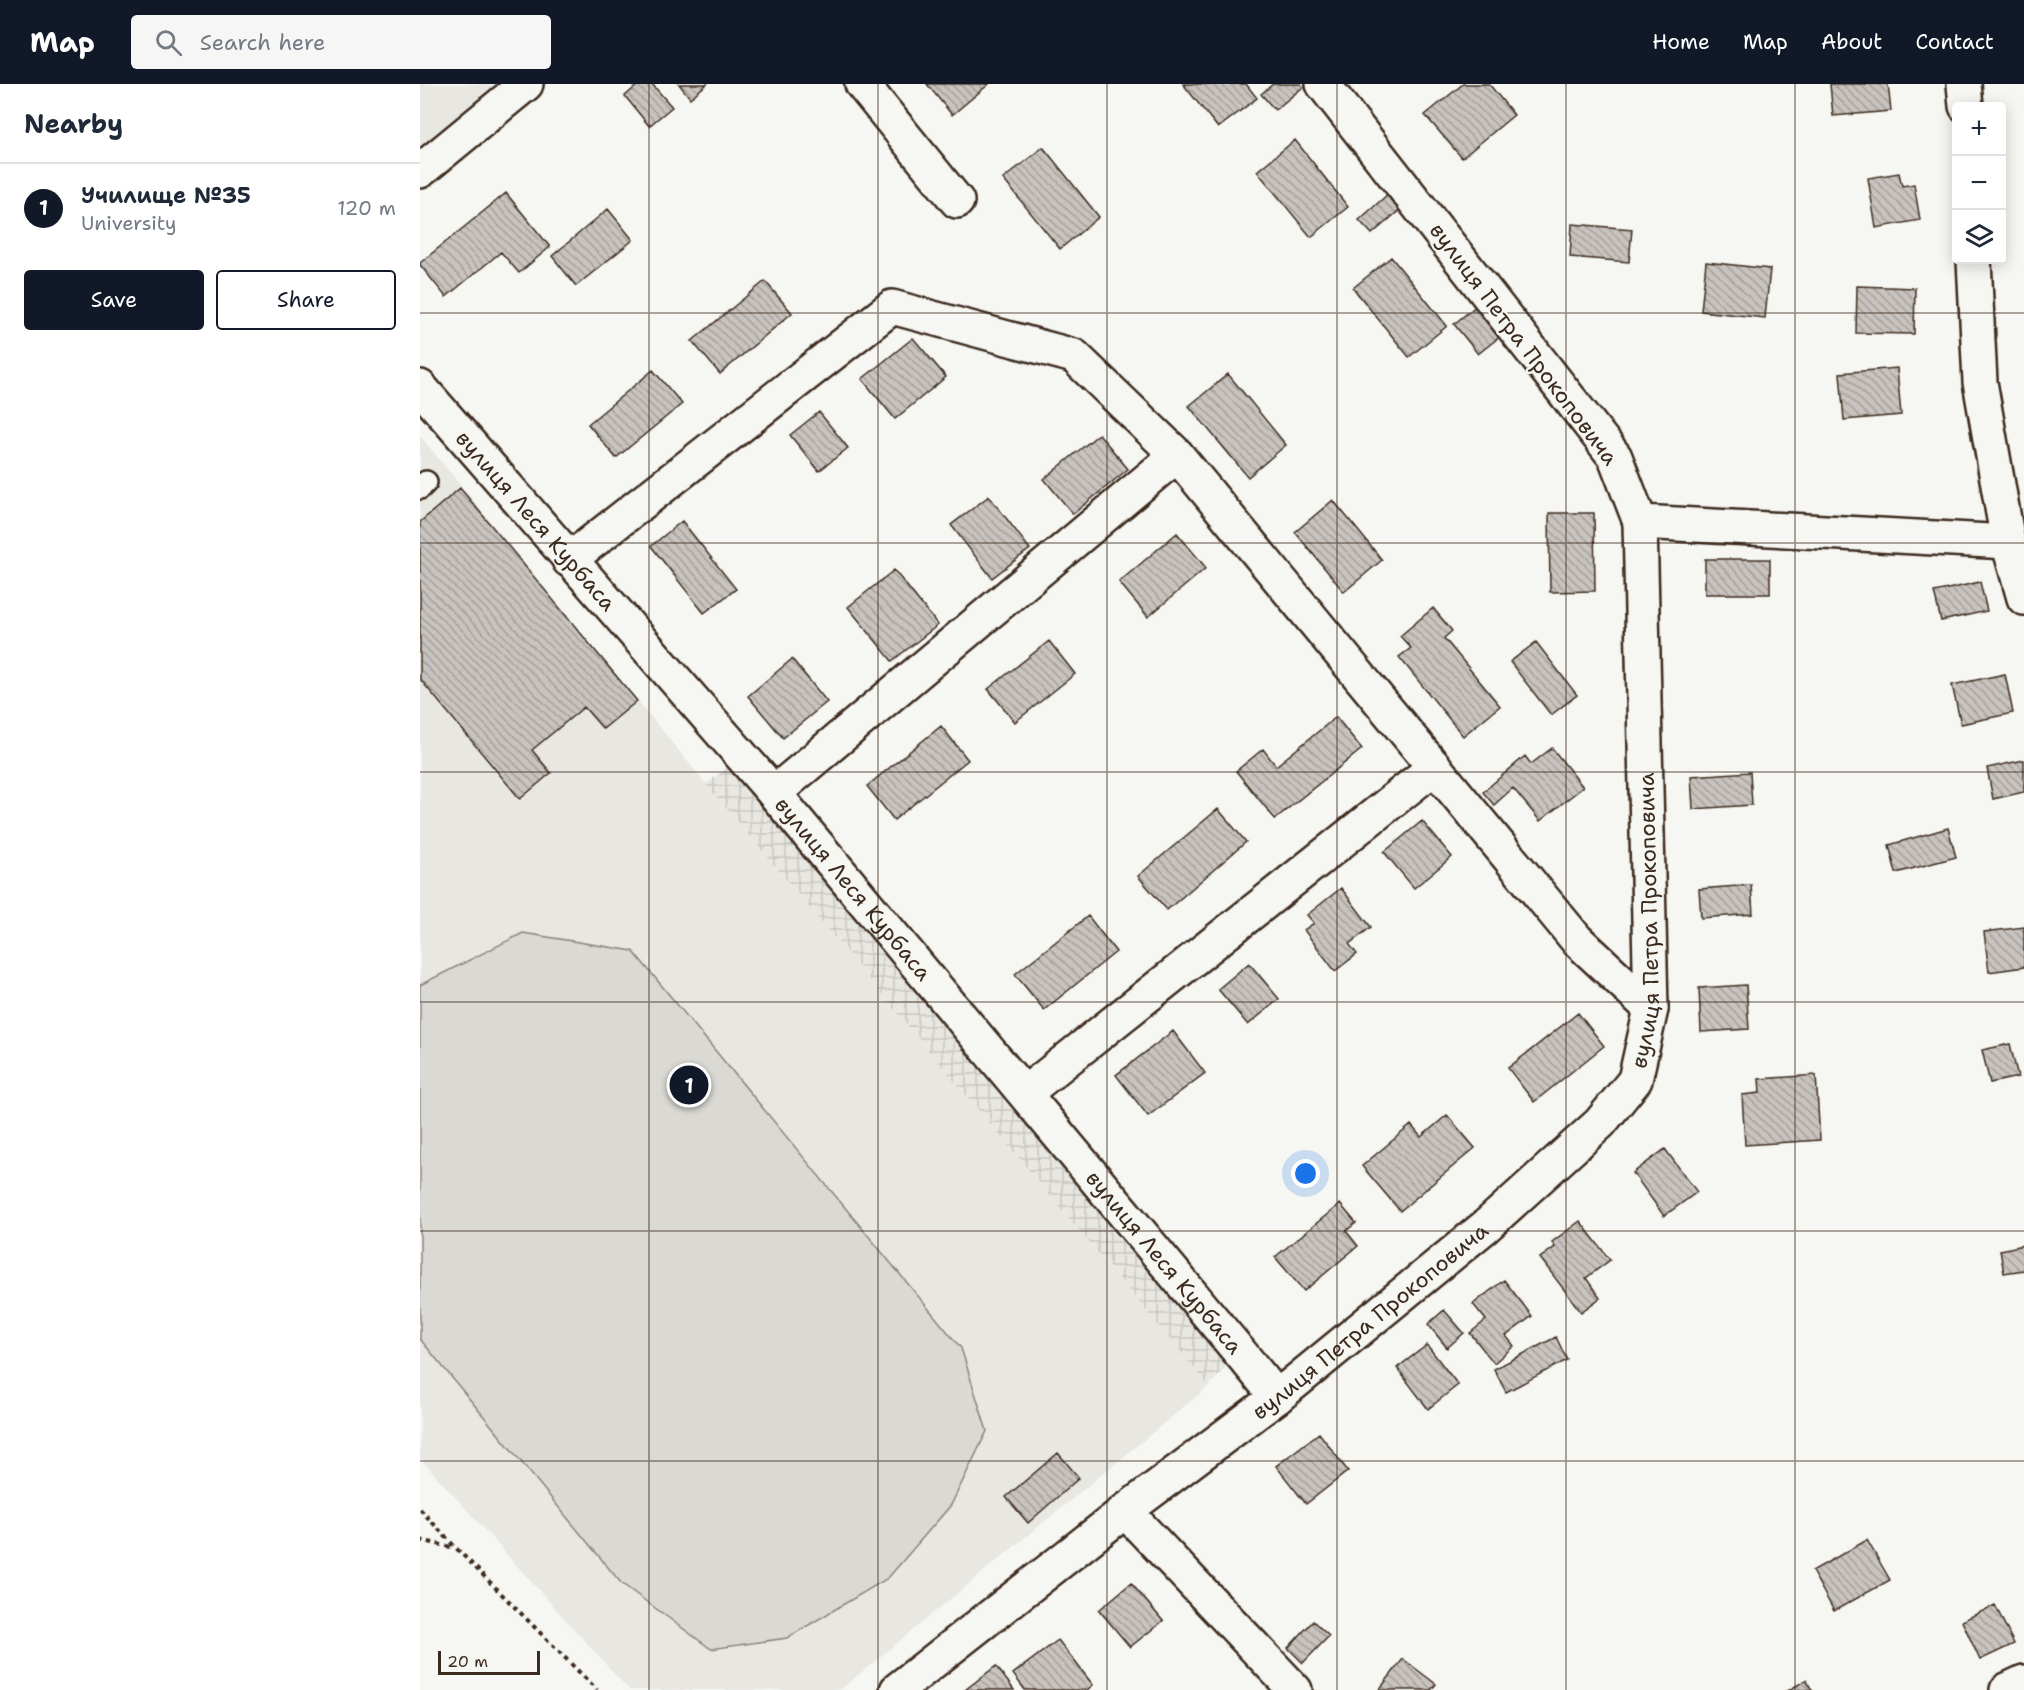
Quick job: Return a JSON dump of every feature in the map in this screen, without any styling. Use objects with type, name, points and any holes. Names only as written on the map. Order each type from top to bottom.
[{"type":"street","points":[[420,171],[526,84]]},
{"type":"street","points":[[862,84],[957,201]]},
{"type":"street","name":"вулиця Петра Прокоповича","points":[[897,1690],[1125,1511],[1277,1397],[1486,1226],[1600,1124],[1635,1080],[1651,1009],[1640,522],[1614,457],[1323,84]]},
{"type":"street","points":[[1964,84],[1965,102]]},
{"type":"street","points":[[1974,264],[1980,382],[2008,542],[2024,597]]},
{"type":"street","points":[[569,560],[892,307],[1074,356],[1177,456],[1577,940],[1651,1009]]},
{"type":"street","name":"вулиця Леся Курбаса","points":[[420,387],[774,793],[1277,1397]]},
{"type":"street","points":[[774,793],[1177,456]]},
{"type":"street","points":[[1640,522],[2008,542]]},
{"type":"street","points":[[1024,1093],[1435,767]]},
{"type":"street","points":[[1125,1511],[1295,1690]]},
{"type":"street","points":[[2007,1690],[2024,1682]]},
{"type":"path","points":[[420,1509],[597,1690]]},
{"type":"path","points":[[420,1540],[456,1548]]},
{"type":"shaded area","points":[[420,84],[514,84],[420,160]]},
{"type":"shaded area","points":[[420,436],[706,784],[1209,1386],[840,1690],[629,1690],[420,1458]]},
{"type":"shaded area","points":[[729,766],[1233,1360],[1209,1386],[706,784]]},
{"type":"shaded area","points":[[523,933],[633,951],[961,1348],[987,1431],[951,1505],[888,1578],[787,1638],[711,1649],[621,1583],[420,1339],[420,985]]},
{"type":"building","points":[[639,84],[652,84],[672,107],[649,126],[625,96]]},
{"type":"building","points":[[679,84],[707,84],[690,98]]},
{"type":"building","points":[[927,84],[989,84],[952,115]]},
{"type":"building","points":[[1183,84],[1246,84],[1257,98],[1218,128]]},
{"type":"building","points":[[1273,84],[1301,84],[1303,87],[1275,110],[1261,94]]},
{"type":"building","points":[[1463,84],[1489,84],[1514,115],[1462,158],[1425,115]]},
{"type":"building","points":[[1830,84],[1888,84],[1891,111],[1833,116]]},
{"type":"building","points":[[1295,140],[1348,207],[1311,237],[1257,171]]},
{"type":"building","points":[[1043,147],[1099,217],[1060,249],[1003,179]]},
{"type":"building","points":[[1899,173],[1902,186],[1914,184],[1920,220],[1876,228],[1868,178]]},
{"type":"building","points":[[506,193],[550,247],[519,273],[501,252],[446,297],[420,263]]},
{"type":"building","points":[[1388,194],[1401,209],[1372,234],[1359,220]]},
{"type":"building","points":[[608,209],[633,240],[576,286],[552,256]]},
{"type":"building","points":[[1572,224],[1632,229],[1629,262],[1570,257]]},
{"type":"building","points":[[1391,257],[1447,326],[1409,357],[1353,288]]},
{"type":"building","points":[[1706,262],[1770,269],[1765,318],[1701,311]]},
{"type":"building","points":[[765,281],[792,313],[720,374],[692,341]]},
{"type":"building","points":[[1857,286],[1915,288],[1914,334],[1856,333]]},
{"type":"building","points":[[1477,305],[1502,335],[1478,354],[1454,324]]},
{"type":"building","points":[[913,338],[946,377],[895,419],[862,379]]},
{"type":"building","points":[[1897,368],[1901,415],[1844,420],[1840,373]]},
{"type":"building","points":[[653,370],[682,404],[616,458],[588,424]]},
{"type":"building","points":[[1228,374],[1286,445],[1248,477],[1189,406]]},
{"type":"building","points":[[819,412],[848,448],[819,471],[790,435]]},
{"type":"building","points":[[1099,434],[1128,469],[1073,514],[1044,479]]},
{"type":"building","points":[[460,488],[637,701],[603,729],[584,707],[532,750],[551,773],[520,799],[420,679],[420,522]]},
{"type":"building","points":[[989,496],[1030,549],[992,578],[951,525]]},
{"type":"building","points":[[1333,500],[1382,560],[1344,592],[1295,532]]},
{"type":"building","points":[[1549,513],[1594,513],[1595,591],[1550,592]]},
{"type":"building","points":[[682,521],[736,589],[704,613],[651,546]]},
{"type":"building","points":[[1177,533],[1206,568],[1148,617],[1119,582]]},
{"type":"building","points":[[1705,559],[1770,559],[1770,594],[1705,594]]},
{"type":"building","points":[[894,570],[938,625],[892,661],[848,607]]},
{"type":"building","points":[[1980,582],[1987,611],[1941,621],[1934,592]]},
{"type":"building","points":[[1433,608],[1452,631],[1444,638],[1500,706],[1463,736],[1399,657],[1411,648],[1400,636]]},
{"type":"building","points":[[1049,641],[1075,674],[1015,722],[988,689]]},
{"type":"building","points":[[1536,642],[1577,695],[1551,715],[1510,662]]},
{"type":"building","points":[[792,659],[827,702],[783,738],[748,696]]},
{"type":"building","points":[[2005,674],[2013,713],[1961,724],[1952,685]]},
{"type":"building","points":[[1336,717],[1362,749],[1275,819],[1236,771],[1263,749],[1276,766]]},
{"type":"building","points":[[941,726],[968,760],[894,820],[867,786]]},
{"type":"building","points":[[1552,748],[1583,787],[1540,821],[1513,788],[1494,805],[1483,792],[1525,756],[1531,764]]},
{"type":"building","points":[[2024,760],[2024,792],[1993,799],[1987,768]]},
{"type":"building","points":[[1750,772],[1752,805],[1693,809],[1691,776]]},
{"type":"building","points":[[1218,809],[1246,842],[1167,910],[1138,876]]},
{"type":"building","points":[[1422,821],[1452,857],[1414,888],[1384,852]]},
{"type":"building","points":[[1948,828],[1956,857],[1896,873],[1889,845]]},
{"type":"building","points":[[1751,885],[1753,914],[1701,918],[1699,889]]},
{"type":"building","points":[[1341,888],[1371,927],[1349,944],[1357,954],[1335,971],[1304,930],[1314,923],[1307,915]]},
{"type":"building","points":[[1088,916],[1116,952],[1044,1010],[1015,974]]},
{"type":"building","points":[[2024,927],[2024,967],[1989,972],[1984,932]]},
{"type":"building","points":[[1249,963],[1279,999],[1248,1025],[1218,989]]},
{"type":"building","points":[[1746,985],[1749,1029],[1701,1032],[1699,988]]},
{"type":"building","points":[[1578,1013],[1604,1046],[1534,1102],[1508,1068]]},
{"type":"building","points":[[1173,1031],[1205,1073],[1148,1116],[1116,1075]]},
{"type":"building","points":[[2010,1044],[2018,1077],[1990,1083],[1982,1050]]},
{"type":"building","points":[[1816,1075],[1820,1140],[1745,1145],[1742,1095],[1760,1093],[1759,1079]]},
{"type":"building","points":[[1447,1115],[1475,1148],[1400,1211],[1362,1166],[1411,1125],[1421,1137]]},
{"type":"building","points":[[1665,1149],[1697,1192],[1664,1216],[1633,1173]]},
{"type":"building","points":[[1340,1204],[1356,1223],[1346,1231],[1358,1246],[1304,1291],[1275,1257]]},
{"type":"building","points":[[1580,1221],[1610,1260],[1586,1278],[1600,1298],[1581,1312],[1540,1258],[1555,1247],[1552,1242]]},
{"type":"building","points":[[2024,1245],[2024,1270],[2004,1273],[2000,1250]]},
{"type":"building","points":[[1504,1280],[1532,1316],[1506,1336],[1514,1346],[1494,1363],[1470,1333],[1486,1320],[1473,1304]]},
{"type":"building","points":[[1444,1310],[1464,1333],[1447,1348],[1428,1324]]},
{"type":"building","points":[[1556,1337],[1567,1360],[1506,1392],[1494,1369]]},
{"type":"building","points":[[1427,1345],[1458,1385],[1428,1409],[1397,1368]]},
{"type":"building","points":[[1319,1433],[1348,1471],[1306,1504],[1276,1466]]},
{"type":"building","points":[[1058,1453],[1079,1478],[1028,1523],[1006,1497]]},
{"type":"building","points":[[1867,1540],[1890,1580],[1834,1611],[1812,1571]]},
{"type":"building","points":[[1131,1583],[1163,1621],[1130,1647],[1099,1610]]},
{"type":"building","points":[[1995,1605],[2014,1644],[1980,1660],[1962,1621]]},
{"type":"building","points":[[1313,1621],[1329,1636],[1303,1663],[1288,1648]]},
{"type":"building","points":[[1058,1640],[1093,1685],[1087,1690],[1025,1690],[1013,1674]]},
{"type":"building","points":[[1403,1659],[1436,1684],[1431,1690],[1379,1690]]},
{"type":"building","points":[[996,1666],[1014,1690],[965,1690]]},
{"type":"building","points":[[1806,1680],[1812,1690],[1789,1690]]},
{"type":"place","name":"Училище №35","points":[[689,1085]]}]
